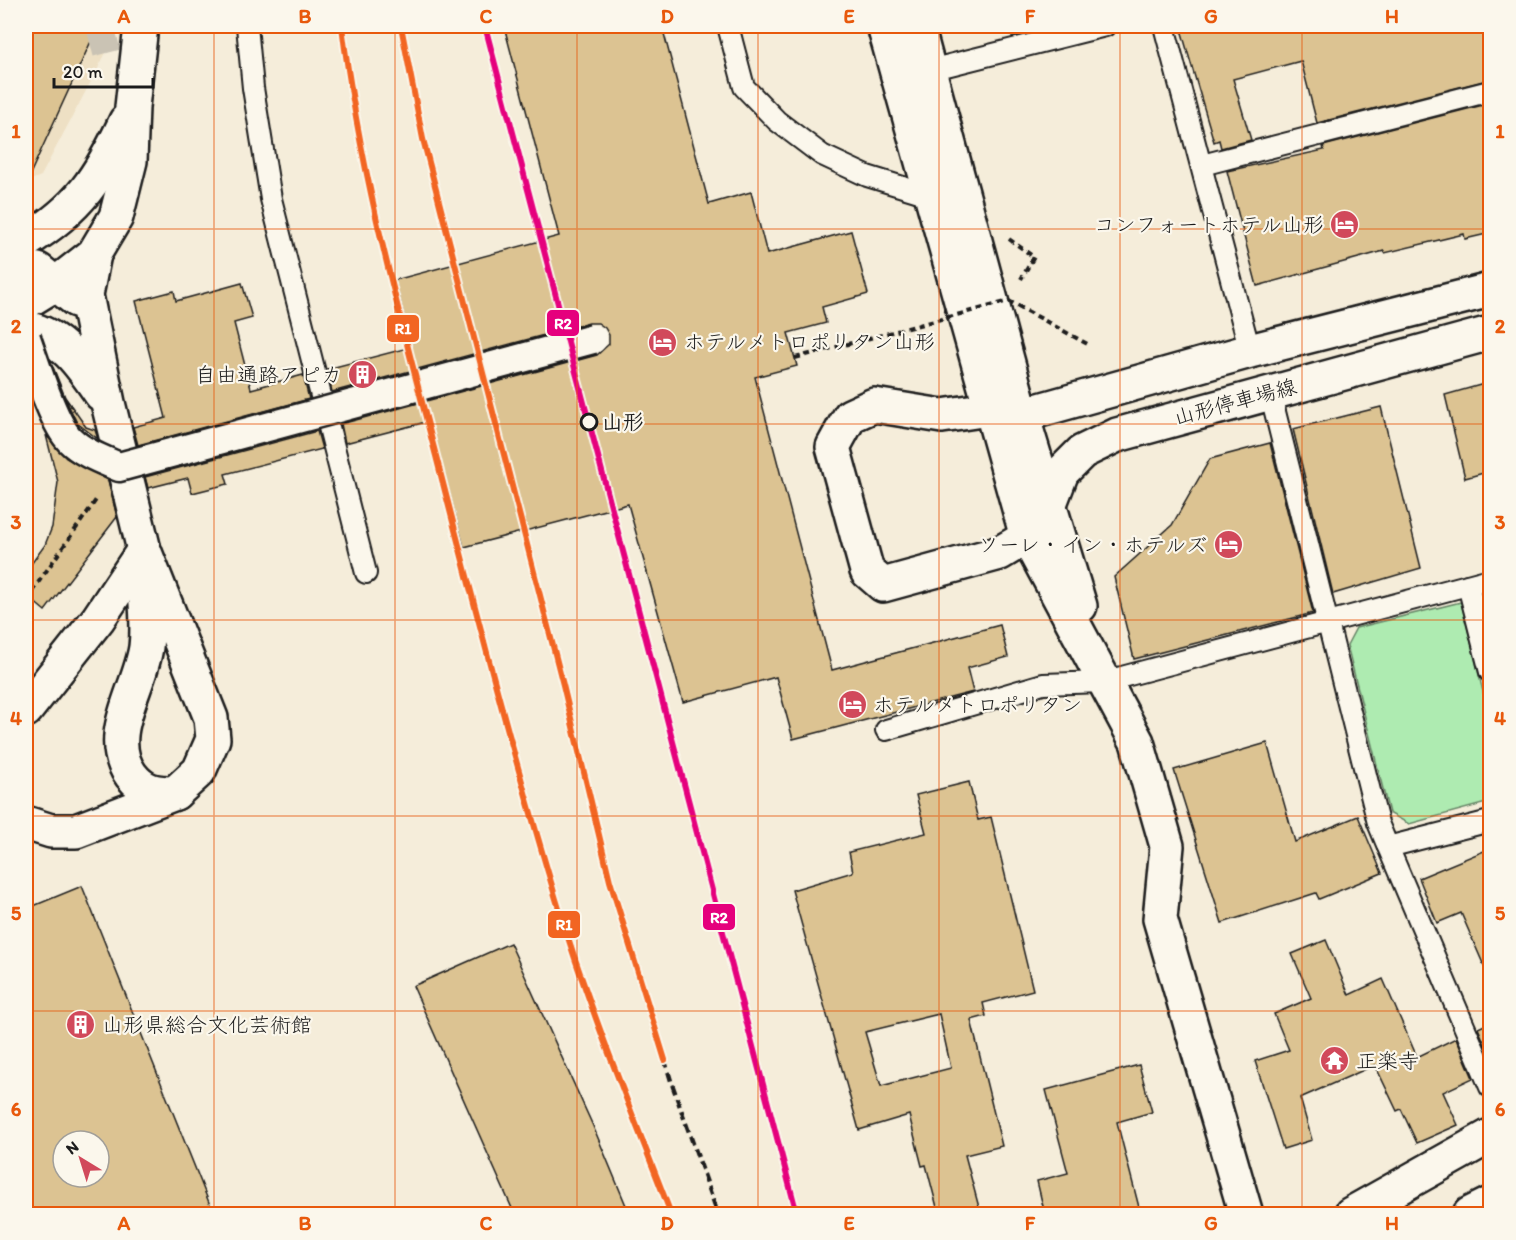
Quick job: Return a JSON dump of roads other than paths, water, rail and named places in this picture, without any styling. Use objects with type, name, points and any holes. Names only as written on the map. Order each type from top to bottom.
[{"type":"street","points":[[26,823],[51,831],[76,831],[175,793],[199,771],[213,740],[211,718],[144,550],[108,403],[86,295],[94,254],[116,217],[127,172],[141,26]]},
{"type":"street","points":[[884,26],[929,195],[1027,537],[1137,742],[1167,846],[1160,919],[1246,1215]]},
{"type":"street","points":[[916,26],[930,70],[1022,414],[1103,682]]},
{"type":"street","points":[[26,241],[59,219],[85,195],[107,160],[132,108]]},
{"type":"street","points":[[26,302],[57,283],[94,254]]},
{"type":"street","points":[[26,268],[38,270],[57,283],[76,301],[93,324]]},
{"type":"street","points":[[1027,537],[1000,553],[883,585],[867,571],[833,447],[850,416],[874,405],[942,416],[989,409],[1022,414],[1250,351],[1491,290]]},
{"type":"street","points":[[26,328],[52,338],[78,360],[108,403]]},
{"type":"street","name":"山形停車場線","points":[[1027,537],[1049,506],[1062,472],[1082,452],[1117,435],[1491,333]]},
{"type":"street","points":[[26,338],[56,414],[69,439],[84,451],[119,467],[593,339]]},
{"type":"street","points":[[26,710],[98,620],[127,580],[144,550]]},
{"type":"street","points":[[144,550],[146,648],[120,737],[120,755],[138,784],[152,793],[175,793]]},
{"type":"street","points":[[1351,1215],[1491,1136]]},
{"type":"street","points":[[1470,1215],[1491,1204]]},
{"type":"lane","points":[[247,26],[253,88],[271,199],[366,573]]},
{"type":"lane","points":[[728,26],[744,87],[777,121],[822,155],[867,176],[929,195]]},
{"type":"lane","points":[[930,70],[1106,26]]},
{"type":"lane","points":[[1164,26],[1250,351]]},
{"type":"lane","points":[[1202,165],[1491,91]]},
{"type":"lane","points":[[1270,392],[1378,823],[1491,1087]]},
{"type":"lane","points":[[886,730],[1043,684],[1103,682],[1491,579]]},
{"type":"lane","points":[[1468,585],[1491,672]]},
{"type":"lane","points":[[1388,847],[1491,821]]},
{"type":"tunnel","points":[[90,43],[155,26]]},
{"type":"railway","points":[[401,26],[423,139],[563,685],[610,881],[672,1084],[718,1214]]},
{"type":"place","name":"コンフォートホテル山形","points":[[1345,225]]},
{"type":"place","name":"ホテルメトロポリタン山形","points":[[663,342]]},
{"type":"place","name":"自由通路アピカ","points":[[363,375]]},
{"type":"place","name":"山形","points":[[589,422]]},
{"type":"place","name":"ソーレ・イン・ホテルズ","points":[[1228,545]]},
{"type":"place","name":"ホテルメトロポリタン","points":[[852,705]]},
{"type":"place","name":"山形県総合文化芸術館","points":[[81,1025]]},
{"type":"place","name":"正楽寺","points":[[1335,1061]]}]
